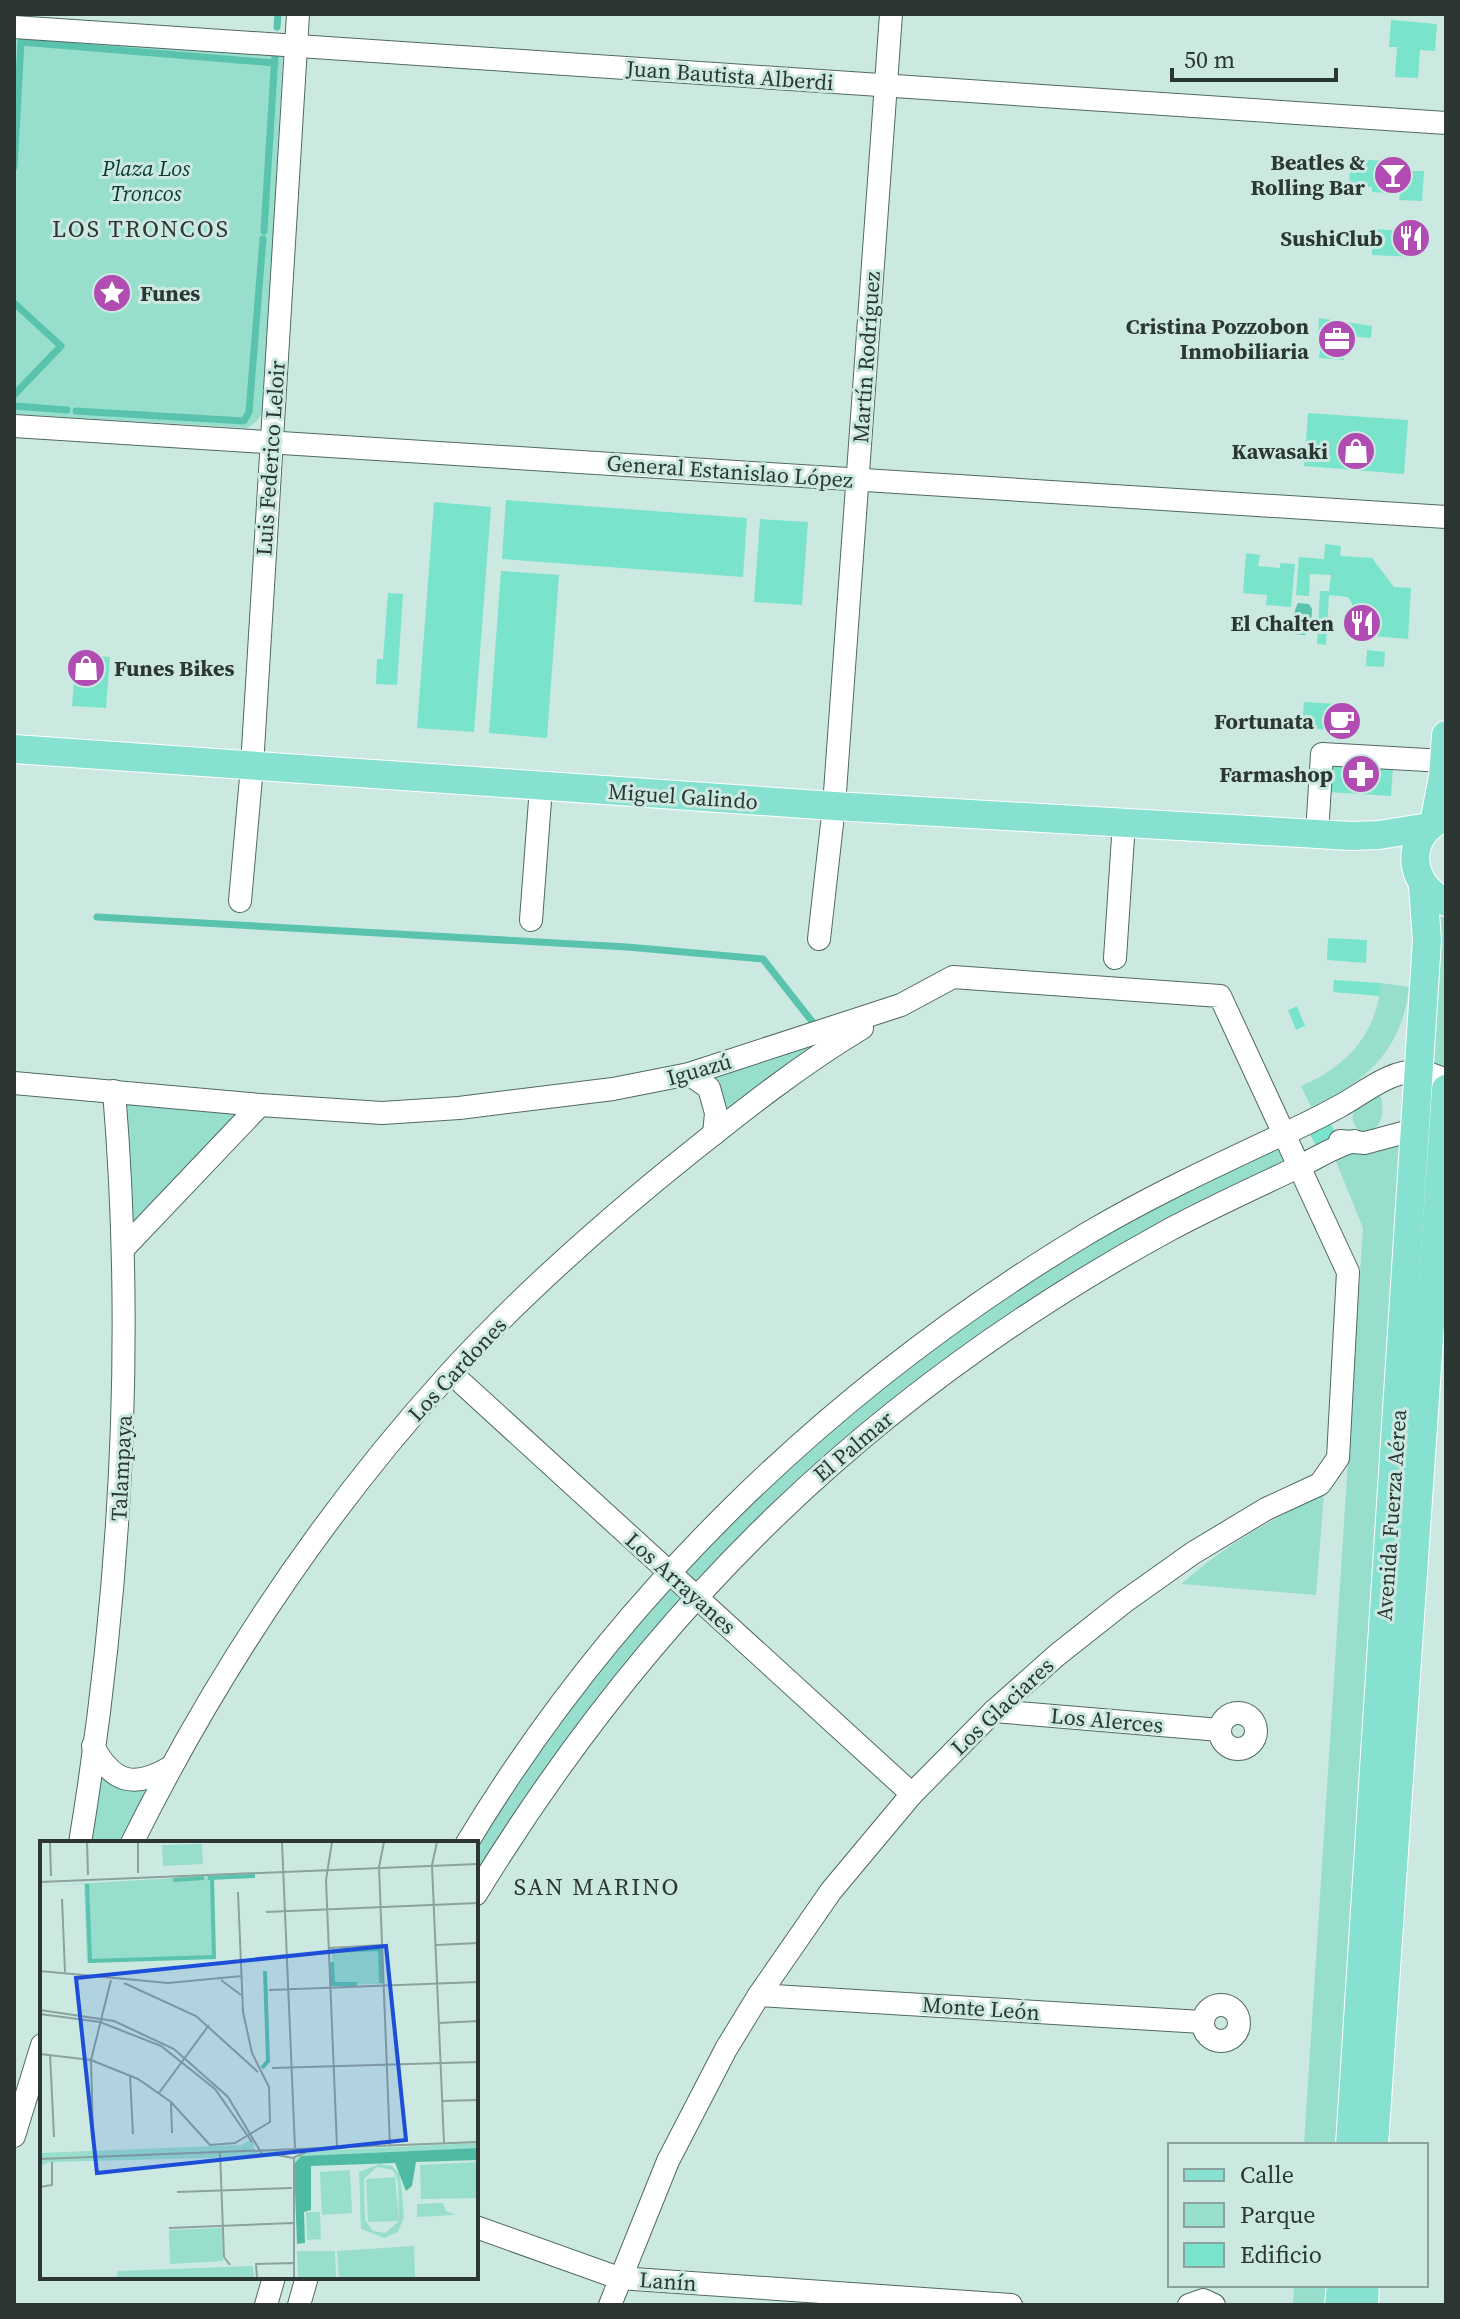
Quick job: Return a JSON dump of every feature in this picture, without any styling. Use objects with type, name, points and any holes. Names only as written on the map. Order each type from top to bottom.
[{"type":"main road","name":"Avenida Fuerza Aérea","points":[[1423,1391],[1416,1129],[1433,1075],[1427,940],[1429,888],[1414,863],[1420,837],[1437,822],[1445,748]]},
{"type":"main road","name":"Miguel Galindo","points":[[14,749],[541,787],[1352,836],[1379,835],[1437,822]]},
{"type":"main road","name":"Miguel Galindo","points":[[1352,836],[1377,846],[1429,888]]},
{"type":"main road","name":"Avenida Fuerza Aérea","points":[[1350,2143],[1378,1899],[1446,1089]]},
{"type":"main road","name":"Avenida Fuerza Aérea","points":[[1374,2143],[1378,1899]]},
{"type":"street","name":"Luis Federico Leloir","points":[[240,901],[252,766],[298,14]]},
{"type":"street","name":"Martín Rodríguez","points":[[819,939],[834,806],[891,14]]},
{"type":"street","name":"Juan Bautista Alberdi","points":[[14,27],[1446,123]]},
{"type":"street","name":"General Estanislao López","points":[[14,426],[1446,517]]},
{"type":"street","points":[[1317,834],[1322,754],[1445,748]]},
{"type":"street","points":[[531,920],[541,787]]},
{"type":"street","points":[[1115,958],[1124,822]]},
{"type":"street","name":"Iguazú","points":[[14,1083],[382,1113],[459,1108],[613,1089],[689,1074],[901,1005],[953,977],[1220,996],[1284,1134]]},
{"type":"street","name":"Los Cardones","points":[[133,1841],[169,1768],[301,1561],[374,1463],[451,1373],[536,1286],[601,1226],[819,1054],[901,1005]]},
{"type":"street","points":[[689,1074],[709,1088],[716,1113],[714,1134]]},
{"type":"street","name":"El Palmar","points":[[468,1841],[543,1728],[603,1649],[669,1572],[744,1495],[824,1422],[934,1335],[1090,1232],[1186,1180],[1339,1107],[1389,1078],[1433,1075]]},
{"type":"street","name":"Talampaya","points":[[80,1841],[107,1646],[123,1445],[124,1248],[114,1091]]},
{"type":"street","points":[[124,1248],[260,1105]]},
{"type":"street","name":"El Palmar","points":[[1284,1134],[1302,1117],[1324,1108],[1339,1107]]},
{"type":"street","name":"El Palmar","points":[[1299,1166],[1318,1151],[1339,1141],[1365,1143],[1444,1122]]},
{"type":"street","name":"Los Glaciares","points":[[610,2305],[675,2147],[726,2049],[759,1995],[831,1891],[912,1794],[994,1711],[1057,1655],[1124,1602],[1193,1553],[1266,1509],[1320,1484],[1338,1458],[1348,1272],[1284,1134]]},
{"type":"street","name":"El Palmar","points":[[478,1891],[572,1748],[631,1670],[696,1596],[770,1520],[849,1448],[957,1363],[1019,1319],[1109,1263],[1203,1212],[1354,1141]]},
{"type":"street","name":"Los Arrayanes","points":[[451,1373],[912,1794]]},
{"type":"street","name":"Los Alerces","points":[[994,1711],[1220,1730]]},
{"type":"street","points":[[93,1746],[104,1767],[125,1780],[148,1780],[169,1768]]},
{"type":"street","name":"Monte León","points":[[759,1995],[1202,2022]]},
{"type":"street","points":[[14,2136],[40,2061]]},
{"type":"street","name":"Lanín","points":[[478,2228],[619,2278],[1011,2305]]},
{"type":"street","points":[[266,2305],[273,2279]]},
{"type":"street","points":[[299,2305],[306,2279]]},
{"type":"street","points":[[1189,2305],[1203,2300],[1214,2305]]},
{"type":"green space","name":"Plaza Los Troncos","points":[[14,38],[283,56],[263,412],[247,428],[14,414]]},
{"type":"green space","points":[[1446,902],[1446,1089],[1374,2143],[1304,2143],[1363,1228],[1333,1154],[1416,1129],[1427,911]]},
{"type":"green space","points":[[1381,983],[1409,987],[1399,1029],[1390,1046],[1365,1075],[1311,1107],[1301,1086],[1332,1069],[1356,1046],[1373,1018]]},
{"type":"green space","points":[[836,1027],[714,1134],[716,1113],[689,1074]]},
{"type":"green space","points":[[114,1091],[260,1105],[124,1248]]},
{"type":"green space","points":[[1377,1095],[1381,1097],[1382,1116],[1374,1130],[1362,1135],[1353,1121],[1354,1111]]},
{"type":"green space","points":[[1284,1134],[1299,1166],[932,1381],[696,1596],[478,1891],[477,1841],[543,1728],[744,1495],[998,1290]]},
{"type":"green space","points":[[1324,1494],[1316,1595],[1181,1584],[1250,1534]]},
{"type":"green space","points":[[93,1746],[125,1780],[169,1768],[133,1841],[80,1841]]},
{"type":"green space","points":[[1294,2287],[1365,2287],[1364,2305],[1293,2305]]},
{"type":"shaded area","points":[[1298,603],[1309,604],[1312,609],[1311,630],[1305,635],[1293,634]]},
{"type":"building","points":[[1391,20],[1437,24],[1435,51],[1420,50],[1418,78],[1395,77],[1397,47],[1389,47]]},
{"type":"building","points":[[1351,159],[1405,162],[1405,166],[1410,167],[1409,171],[1424,171],[1422,201],[1399,200],[1400,194],[1372,192],[1372,187],[1349,185]]},
{"type":"building","points":[[1417,224],[1424,236],[1416,241],[1416,257],[1372,255],[1373,229],[1406,231]]},
{"type":"building","name":"Cristina Pozzobon Inmobiliaria","points":[[1319,318],[1372,326],[1371,338],[1345,336],[1345,340],[1338,340],[1337,345],[1345,345],[1344,360],[1319,358],[1321,343],[1328,344],[1329,339],[1318,338]]},
{"type":"building","name":"Kawasaki","points":[[1308,413],[1408,420],[1404,474],[1304,466]]},
{"type":"building","points":[[506,500],[747,518],[743,577],[502,559]]},
{"type":"building","points":[[434,502],[491,507],[474,732],[417,728]]},
{"type":"building","points":[[760,519],[808,522],[802,605],[754,602]]},
{"type":"building","points":[[1325,544],[1341,546],[1340,556],[1372,558],[1394,587],[1411,588],[1408,639],[1350,634],[1352,603],[1348,597],[1329,595],[1326,645],[1317,644],[1320,591],[1329,591],[1331,575],[1310,574],[1309,596],[1296,595],[1299,557],[1324,559]]},
{"type":"building","points":[[1246,553],[1260,555],[1258,566],[1280,568],[1280,563],[1295,564],[1291,607],[1266,605],[1267,595],[1243,593]]},
{"type":"building","points":[[501,571],[559,575],[547,738],[489,733]]},
{"type":"building","points":[[388,593],[403,594],[397,685],[376,684],[377,659],[383,659]]},
{"type":"building","points":[[1367,650],[1385,652],[1384,667],[1366,666]]},
{"type":"building","points":[[76,654],[110,657],[106,708],[72,706]]},
{"type":"building","points":[[1304,702],[1353,705],[1351,731],[1302,728]]},
{"type":"building","name":"Farmashop","points":[[1330,762],[1393,767],[1391,796],[1328,792]]},
{"type":"building","points":[[1328,938],[1367,940],[1366,963],[1327,960]]},
{"type":"building","points":[[1334,980],[1381,983],[1380,996],[1333,992]]},
{"type":"building","points":[[1297,1006],[1305,1026],[1296,1030],[1288,1010]]},
{"type":"building","points":[[1321,1103],[1343,1149],[1322,1159],[1300,1113]]},
{"type":"waterway","points":[[277,27],[278,14]]},
{"type":"waterway","points":[[14,167],[21,42],[275,63]]},
{"type":"waterway","points":[[264,231],[275,55]]},
{"type":"waterway","points":[[76,411],[244,421],[249,412],[263,239]]},
{"type":"waterway","points":[[14,303],[61,346],[14,395]]},
{"type":"waterway","points":[[14,406],[67,410]]},
{"type":"waterway","points":[[97,917],[627,947],[763,959],[818,1029]]},
{"type":"place","name":"Beatles & Rolling Bar","points":[[1393,175]]},
{"type":"place","name":"SushiClub","points":[[1411,238]]},
{"type":"place","name":"Funes","points":[[112,293]]},
{"type":"place","name":"Cristina Pozzobon Inmobiliaria","points":[[1337,339]]},
{"type":"place","name":"Kawasaki","points":[[1356,451]]},
{"type":"place","name":"El Chalten","points":[[1362,623]]},
{"type":"place","name":"Funes Bikes","points":[[86,668]]},
{"type":"place","name":"Fortunata","points":[[1342,721]]},
{"type":"place","name":"Farmashop","points":[[1361,774]]},
{"type":"district","name":"LOS TRONCOS","points":[[141,229]]},
{"type":"district","name":"SAN MARINO","points":[[597,1887]]}]
